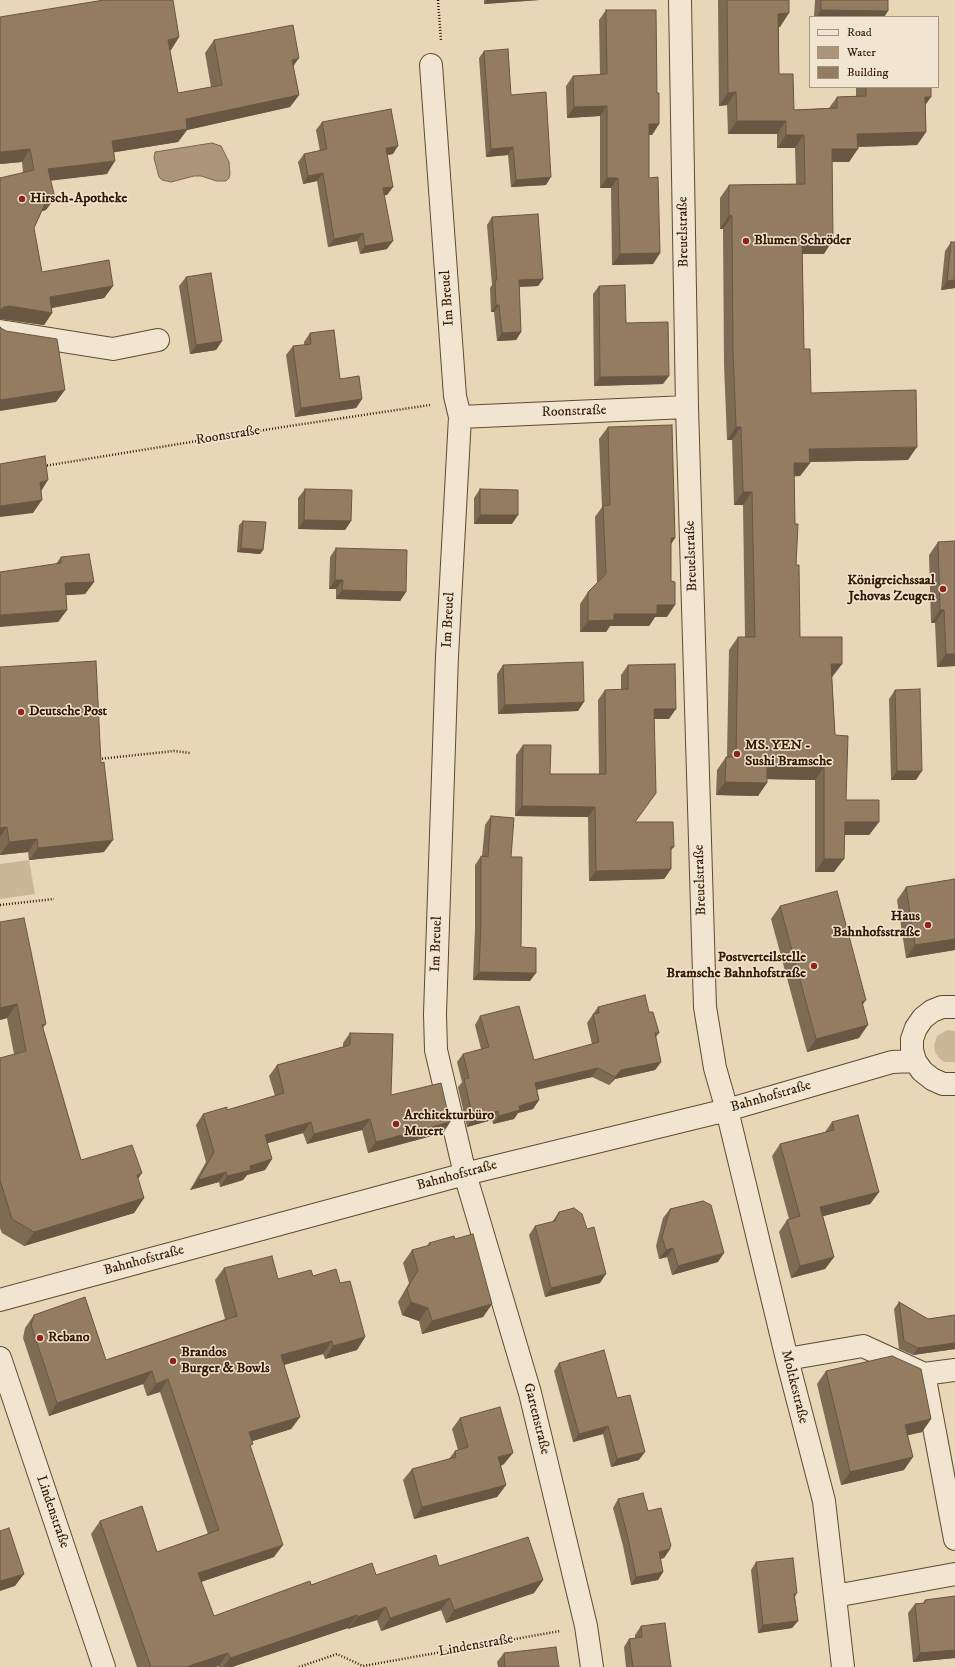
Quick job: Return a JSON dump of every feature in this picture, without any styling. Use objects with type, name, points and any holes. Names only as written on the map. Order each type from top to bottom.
[{"type":"street","name":"Breuelstraße","points":[[680,0],[687,407],[705,1007],[715,1068],[726,1110]]},
{"type":"street","name":"Im Breuel","points":[[430,65],[455,396],[460,417],[447,656],[435,1014],[436,1050],[465,1174]]},
{"type":"street","points":[[0,331],[114,349],[158,340]]},
{"type":"street","name":"Roonstraße","points":[[460,417],[687,407]]},
{"type":"street","points":[[955,1007],[942,1007],[932,1011],[923,1018],[916,1028],[912,1039],[912,1050],[915,1061],[922,1071],[932,1079],[943,1084],[955,1084]]},
{"type":"street","name":"Bahnhofstraße","points":[[0,1300],[465,1174],[726,1110],[892,1062],[915,1061]]},
{"type":"street","name":"Moltkestraße","points":[[726,1110],[787,1359],[824,1501],[843,1667]]},
{"type":"street","name":"Gartenstraße","points":[[465,1174],[530,1393],[586,1626],[592,1667]]},
{"type":"street","points":[[787,1359],[863,1346],[924,1374],[955,1370]]},
{"type":"street","name":"Lindenstraße","points":[[0,1358],[104,1667]]},
{"type":"street","points":[[924,1374],[955,1539]]},
{"type":"street","points":[[835,1596],[955,1574]]},
{"type":"path","points":[[430,65],[442,44],[438,0]]},
{"type":"path","name":"Roonstraße","points":[[39,467],[283,427],[430,405],[455,396]]},
{"type":"path","points":[[98,759],[174,751],[190,753]]},
{"type":"path","points":[[0,905],[54,898]]},
{"type":"path","name":"Lindenstraße","points":[[299,1667],[337,1654],[363,1666],[586,1626]]},
{"type":"shaded area","points":[[29,860],[35,894],[0,899],[0,864]]},
{"type":"shaded area","points":[[947,1030],[955,1031],[955,1062],[944,1062],[935,1052],[934,1045],[937,1036]]},
{"type":"water","points":[[212,143],[221,146],[229,162],[230,174],[226,181],[217,181],[201,176],[194,176],[171,182],[162,180],[159,177],[154,158],[155,152]]},
{"type":"building","points":[[104,0],[173,0],[179,37],[168,40],[178,93],[222,85],[214,40],[293,25],[299,58],[292,60],[299,95],[186,119],[187,129],[112,141],[115,161],[48,169],[55,198],[47,199],[34,228],[42,272],[109,260],[113,286],[50,297],[52,313],[10,306],[4,307],[0,310],[0,178],[34,170],[30,149],[0,152],[0,17]]},
{"type":"building","points":[[727,0],[789,0],[789,13],[778,14],[779,74],[793,74],[794,110],[837,108],[837,97],[866,96],[866,88],[931,88],[931,97],[925,97],[926,132],[857,134],[858,149],[832,149],[833,240],[802,240],[804,349],[810,349],[811,393],[916,390],[917,447],[809,449],[810,463],[794,463],[795,524],[798,524],[796,565],[799,565],[800,637],[842,637],[842,664],[831,664],[835,735],[848,736],[846,800],[879,800],[879,822],[845,822],[844,859],[824,859],[824,767],[767,765],[767,783],[725,782],[726,757],[736,757],[738,637],[755,637],[752,492],[743,492],[741,427],[736,427],[733,351],[732,216],[729,215],[729,185],[805,184],[804,135],[786,135],[786,121],[737,121],[736,92],[728,93]]},
{"type":"building","points":[[821,0],[888,0],[888,11],[821,10]]},
{"type":"building","points":[[606,10],[656,10],[659,124],[649,124],[649,178],[658,177],[660,253],[620,254],[618,178],[607,178],[607,106],[574,107],[573,76],[607,74]]},
{"type":"building","points":[[508,49],[511,95],[546,92],[551,177],[516,180],[513,147],[491,149],[484,51]]},
{"type":"building","points":[[391,109],[398,146],[386,148],[393,187],[383,188],[393,241],[365,246],[363,233],[334,239],[323,173],[308,176],[304,154],[327,149],[322,122]]},
{"type":"building","points":[[538,214],[543,279],[519,280],[521,332],[502,333],[499,305],[496,305],[495,280],[497,280],[492,217]]},
{"type":"building","points":[[951,242],[955,242],[955,280],[947,281]]},
{"type":"building","points":[[211,273],[222,341],[196,345],[186,277]]},
{"type":"building","points":[[625,285],[626,323],[668,322],[669,376],[600,377],[599,286]]},
{"type":"building","points":[[0,327],[6,331],[57,339],[65,390],[0,400]]},
{"type":"building","points":[[334,330],[340,379],[359,376],[362,399],[301,408],[293,346],[311,344],[310,333]]},
{"type":"building","points":[[672,425],[675,538],[671,538],[671,581],[675,582],[675,605],[657,605],[657,614],[614,614],[614,620],[588,621],[588,592],[606,574],[603,506],[610,505],[608,427]]},
{"type":"building","points":[[45,456],[48,480],[40,482],[42,500],[0,506],[0,464]]},
{"type":"building","points":[[305,489],[352,490],[351,521],[304,520]]},
{"type":"building","points":[[480,489],[518,490],[518,515],[480,515]]},
{"type":"building","points":[[243,521],[266,522],[263,550],[241,548]]},
{"type":"building","points":[[955,541],[955,654],[946,654],[944,610],[940,610],[938,542]]},
{"type":"building","points":[[336,548],[407,550],[406,592],[342,590],[343,580],[335,580]]},
{"type":"building","points":[[89,554],[94,582],[65,583],[67,610],[0,615],[0,572],[61,563],[61,557]]},
{"type":"building","points":[[96,661],[101,763],[104,762],[113,840],[38,848],[37,839],[9,842],[7,827],[0,828],[0,667]]},
{"type":"building","points":[[583,662],[584,702],[505,705],[503,665]]},
{"type":"building","points":[[675,664],[676,709],[654,709],[656,793],[635,822],[673,822],[674,847],[671,847],[671,869],[596,871],[595,807],[522,806],[523,745],[551,745],[550,774],[606,774],[605,690],[628,689],[628,665]]},
{"type":"building","points":[[920,689],[922,771],[897,771],[895,690]]},
{"type":"building","points":[[491,816],[514,818],[511,857],[522,857],[521,947],[536,948],[536,973],[479,972],[481,856],[488,857]]},
{"type":"building","name":"Haus Bahnhofsstraße","points":[[955,879],[955,939],[915,945],[906,887]]},
{"type":"building","name":"Postverteilstelle Bramsche Bahnhofstraße","points":[[837,891],[866,1000],[862,1002],[868,1025],[816,1039],[780,906]]},
{"type":"building","points":[[24,918],[46,1024],[42,1025],[81,1160],[132,1145],[142,1173],[137,1175],[144,1198],[34,1232],[12,1219],[0,1180],[0,1058],[26,1051],[17,1004],[0,1008],[0,922]]},
{"type":"building","points":[[645,995],[649,1012],[653,1012],[659,1033],[655,1033],[661,1062],[621,1070],[615,1077],[598,1068],[535,1083],[539,1100],[519,1106],[520,1110],[499,1116],[498,1111],[473,1118],[464,1079],[469,1078],[463,1054],[489,1047],[480,1016],[519,1006],[534,1060],[599,1042],[593,1014],[599,1013],[598,1007]]},
{"type":"building","points":[[350,1033],[393,1034],[391,1095],[441,1083],[450,1122],[376,1142],[370,1119],[314,1134],[311,1122],[265,1135],[272,1159],[250,1166],[251,1170],[227,1176],[226,1172],[198,1180],[214,1152],[203,1114],[227,1107],[227,1110],[284,1093],[277,1065],[350,1045]]},
{"type":"building","points":[[858,1115],[879,1192],[820,1207],[834,1257],[800,1266],[787,1220],[800,1216],[780,1144],[834,1130],[832,1122]]},
{"type":"building","points":[[703,1201],[711,1205],[724,1253],[678,1266],[673,1248],[666,1250],[662,1237],[670,1209]]},
{"type":"building","points":[[574,1208],[582,1214],[587,1229],[594,1227],[606,1274],[551,1288],[535,1226],[555,1221],[559,1212]]},
{"type":"building","points":[[473,1234],[492,1304],[432,1321],[428,1308],[411,1302],[407,1289],[418,1270],[412,1250],[430,1245],[429,1243],[454,1236],[455,1239]]},
{"type":"building","points":[[272,1256],[278,1279],[311,1270],[313,1276],[336,1269],[340,1283],[350,1281],[365,1337],[333,1346],[332,1341],[281,1355],[300,1417],[249,1432],[253,1444],[250,1445],[283,1545],[198,1573],[214,1616],[310,1581],[311,1585],[372,1563],[376,1575],[436,1555],[439,1566],[528,1537],[543,1580],[454,1610],[450,1598],[390,1618],[386,1607],[357,1617],[357,1615],[230,1658],[228,1653],[186,1667],[151,1667],[100,1521],[142,1506],[157,1552],[219,1530],[168,1379],[156,1384],[152,1371],[57,1403],[31,1325],[34,1315],[85,1297],[106,1360],[237,1316],[224,1268]]},
{"type":"building","points":[[899,1302],[928,1319],[955,1315],[955,1343],[918,1348],[904,1341]]},
{"type":"building","points":[[604,1350],[617,1398],[630,1395],[645,1452],[617,1459],[608,1426],[579,1434],[559,1363]]},
{"type":"building","points":[[892,1356],[921,1369],[931,1419],[905,1425],[913,1457],[850,1472],[826,1371]]},
{"type":"building","points":[[500,1407],[513,1453],[498,1457],[506,1485],[422,1507],[412,1469],[456,1457],[455,1451],[468,1447],[460,1418]]},
{"type":"building","points":[[643,1493],[648,1511],[661,1508],[671,1546],[670,1549],[659,1552],[663,1572],[636,1577],[618,1499]]},
{"type":"building","points":[[9,1528],[24,1574],[0,1581],[0,1531]]},
{"type":"building","points":[[793,1558],[797,1593],[794,1594],[798,1621],[763,1625],[756,1562]]},
{"type":"building","points":[[955,1596],[955,1650],[920,1653],[915,1604],[925,1603],[925,1600]]},
{"type":"building","points":[[665,1623],[671,1667],[633,1667],[629,1639],[642,1637],[641,1626]]},
{"type":"building","points":[[556,1647],[559,1667],[505,1667],[504,1653]]},
{"type":"place","name":"Hirsch-Apotheke","points":[[22,199]]},
{"type":"place","name":"Blumen Schröder","points":[[746,241]]},
{"type":"place","name":"Königreichssaal Jehovas Zeugen","points":[[943,589]]},
{"type":"place","name":"Deutsche Post","points":[[21,712]]},
{"type":"place","name":"MS. YEN - Sushi Bramsche","points":[[737,754]]},
{"type":"place","name":"Haus Bahnhofsstraße","points":[[928,925]]},
{"type":"place","name":"Postverteilstelle Bramsche Bahnhofstraße","points":[[814,966]]},
{"type":"place","name":"Architekturbüro Mutert","points":[[396,1124]]},
{"type":"place","name":"Rebano","points":[[40,1338]]},
{"type":"place","name":"Brandos Burger & Bowls","points":[[173,1361]]}]
